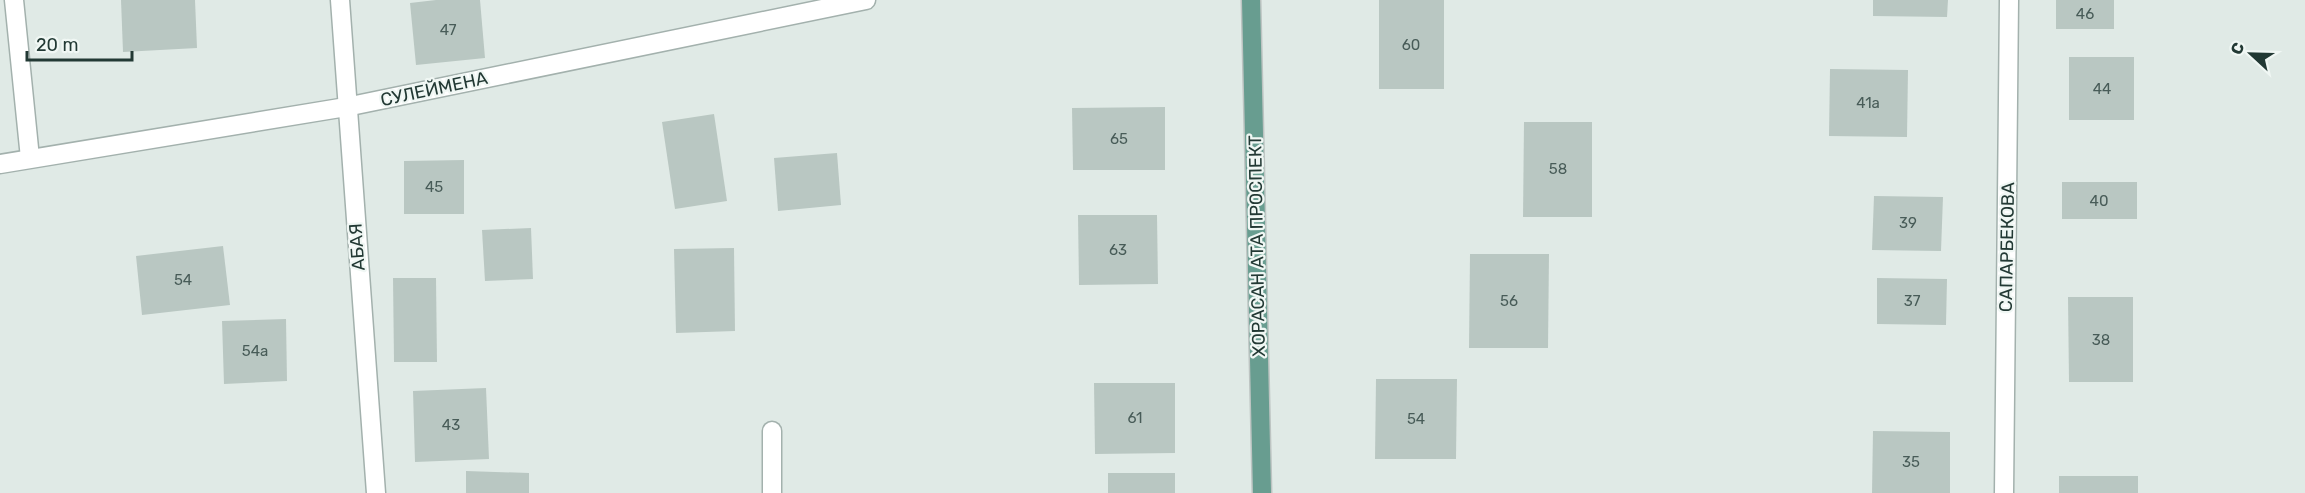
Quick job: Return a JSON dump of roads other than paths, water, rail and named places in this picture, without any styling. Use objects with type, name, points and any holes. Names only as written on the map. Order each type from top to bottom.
[{"type":"main road","name":"ХОРАСАН АТА ПРОСПЕКТ","points":[[1251,0],[1262,493]]},
{"type":"street","points":[[14,0],[30,158]]},
{"type":"street","name":"АБАЯ","points":[[340,0],[346,107],[376,493]]},
{"type":"street","name":"СУЛЕЙМЕНА","points":[[0,164],[346,107],[866,0]]},
{"type":"street","name":"САПАРБЕКОВА","points":[[2004,493],[2009,0]]},
{"type":"street","points":[[772,431],[772,493]]}]
